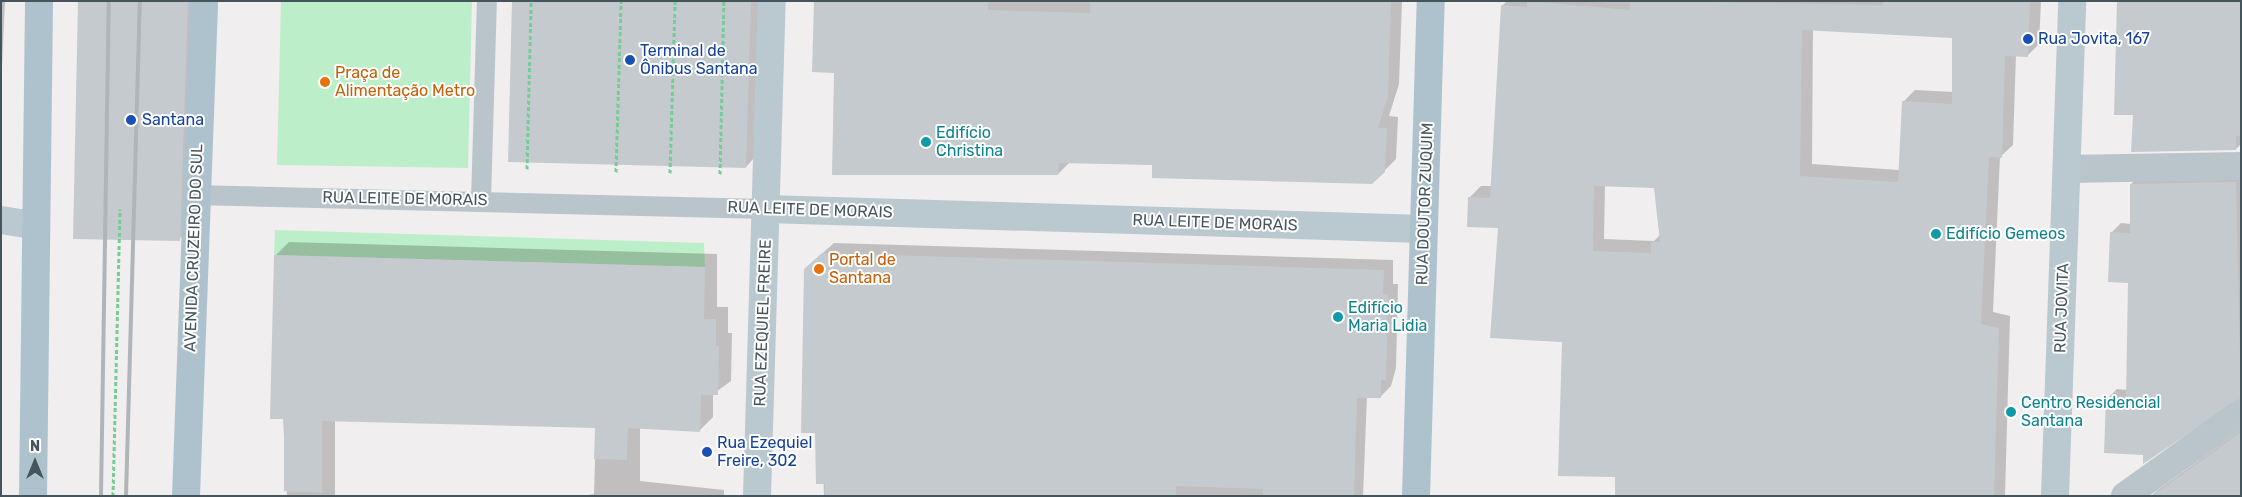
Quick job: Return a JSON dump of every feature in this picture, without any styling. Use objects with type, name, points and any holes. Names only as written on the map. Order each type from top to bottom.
[{"type":"main road","points":[[33,496],[34,226],[39,1]]},
{"type":"main road","name":"AVENIDA CRUZEIRO DO SUL","points":[[186,496],[195,195],[204,1]]},
{"type":"main road","name":"RUA DOUTOR ZUQUIM","points":[[1416,496],[1431,1]]},
{"type":"street","name":"RUA EZEQUIEL FREIRE","points":[[757,496],[772,1]]},
{"type":"street","name":"RUA JOVITA","points":[[2055,496],[2072,1]]},
{"type":"street","points":[[2067,169],[2241,166]]},
{"type":"street","name":"RUA LEITE DE MORAIS","points":[[767,208],[1424,229]]},
{"type":"street","points":[[1,220],[34,226]]},
{"type":"street","points":[[2125,496],[2241,412]]},
{"type":"lane","points":[[481,200],[487,1]]},
{"type":"lane","name":"RUA LEITE DE MORAIS","points":[[195,195],[767,208]]},
{"type":"path","points":[[527,169],[531,1]]},
{"type":"path","points":[[616,172],[620,1]]},
{"type":"path","points":[[670,173],[675,1]]},
{"type":"path","points":[[720,174],[724,1]]},
{"type":"path","points":[[113,496],[120,209]]},
{"type":"green space","points":[[281,1],[472,1],[468,168],[277,165]]},
{"type":"green space","points":[[275,230],[704,243],[705,267],[274,255]]},
{"type":"building","name":"Santana","points":[[78,1],[188,1],[180,241],[73,239]]},
{"type":"building","name":"Terminal de Ônibus Santana","points":[[512,1],[751,1],[746,168],[508,162]]},
{"type":"building","points":[[814,1],[988,1],[988,10],[1090,13],[1090,1],[1391,1],[1388,96],[1378,128],[1387,128],[1385,172],[1372,184],[1152,178],[1152,165],[1059,163],[1058,175],[832,175],[834,73],[812,72]]},
{"type":"building","points":[[1527,1],[1630,10],[1630,1],[1883,5],[1883,1],[2030,1],[2028,57],[2005,56],[2002,158],[1989,157],[1981,324],[1999,328],[1994,496],[1615,496],[1615,477],[1558,476],[1562,342],[1490,338],[1498,228],[1467,227],[1468,197],[1490,198],[1501,5],[1527,7]],"holes":[[[1802,30],[1952,38],[1952,104],[1902,101],[1898,182],[1800,176]],[[1594,186],[1654,188],[1660,242],[1651,242],[1651,253],[1593,251]]]},
{"type":"building","points":[[2117,1],[2241,1],[2241,136],[2236,136],[2236,150],[2131,152],[2133,115],[2114,115]]},
{"type":"building","points":[[2236,182],[2241,398],[2143,464],[2143,455],[2104,453],[2106,398],[2126,399],[2128,283],[2108,282],[2110,232],[2130,233],[2130,184]]},
{"type":"building","points":[[822,253],[1384,270],[1383,294],[1388,295],[1386,380],[1381,380],[1381,398],[1357,398],[1354,496],[1263,496],[1263,489],[1176,486],[1176,496],[825,496],[825,484],[816,484],[815,433],[801,433],[804,269]]},
{"type":"building","points":[[274,255],[705,267],[704,319],[716,319],[716,346],[719,346],[718,395],[701,395],[700,432],[628,428],[627,460],[594,459],[595,428],[322,421],[322,493],[284,491],[284,419],[270,419]]},
{"type":"building","points":[[2241,432],[2241,496],[2152,496]]},
{"type":"railway","points":[[101,496],[109,1]]},
{"type":"railway","points":[[126,496],[140,1]]},
{"type":"place","name":"Rua Jovita, 167","points":[[2028,39]]},
{"type":"place","name":"Terminal de Ônibus Santana","points":[[630,60]]},
{"type":"place","name":"Praça de Alimentação Metro","points":[[325,82]]},
{"type":"place","name":"Santana","points":[[131,120]]},
{"type":"place","name":"Edifício Christina","points":[[926,142]]},
{"type":"place","name":"Edifício Gemeos","points":[[1936,234]]},
{"type":"place","name":"Portal de Santana","points":[[819,269]]},
{"type":"place","name":"Edifício Maria Lidia","points":[[1338,317]]},
{"type":"place","name":"Centro Residencial Santana","points":[[2011,412]]},
{"type":"place","name":"Rua Ezequiel Freire, 302","points":[[707,452]]}]
